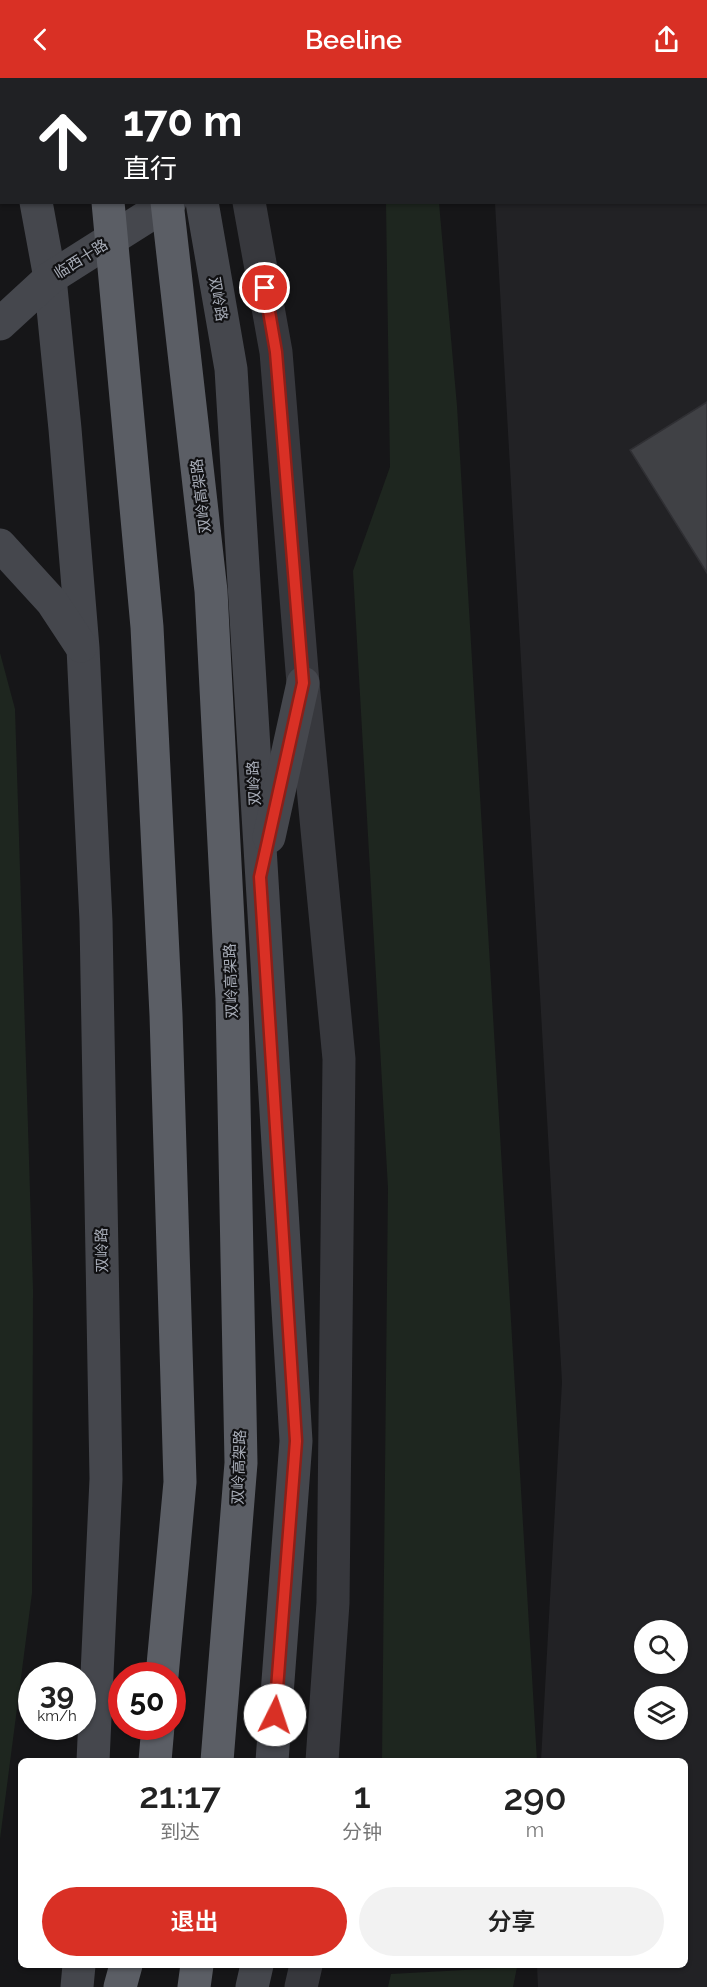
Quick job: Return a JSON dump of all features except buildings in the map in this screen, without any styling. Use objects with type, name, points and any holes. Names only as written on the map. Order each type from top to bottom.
[{"type":"highway","points":[[108,204],[147,627],[166,1027],[180,1482],[163,1662]]},
{"type":"highway","name":"双岭高架路","points":[[169,204],[211,591],[232,999],[241,1463],[217,1758]]},
{"type":"highway","points":[[155,1758],[157,1740]]},
{"type":"highway","points":[[120,1987],[125,1968]]},
{"type":"highway","points":[[131,1987],[134,1968]]},
{"type":"highway","points":[[194,1987],[197,1968]]},
{"type":"main road","name":"双岭路","points":[[36,204],[50,278],[83,648],[96,921],[106,1479],[93,1758]]},
{"type":"main road","name":"临西十路","points":[[0,324],[50,278],[166,204]]},
{"type":"main road","name":"双岭路","points":[[202,204],[231,369],[296,1441],[272,1758]]},
{"type":"main road","points":[[0,544],[52,602],[83,648]]},
{"type":"main road","points":[[260,877],[303,683]]},
{"type":"main road","points":[[77,1987],[79,1968]]},
{"type":"main road","points":[[252,1987],[256,1968]]},
{"type":"street","points":[[249,204],[276,352],[303,683],[339,1059],[333,1603],[322,1758]]},
{"type":"street","points":[[301,1987],[305,1968]]},
{"type":"shaded area","points":[[386,204],[439,204],[457,406],[537,1758],[382,1758],[388,1188],[353,571],[390,467]]},
{"type":"shaded area","points":[[495,204],[707,204],[707,1987],[538,1987],[537,1968],[688,1968],[688,1758],[541,1758],[562,1382]]},
{"type":"shaded area","points":[[0,653],[15,709],[33,1289],[32,1593],[23,1662],[18,1662],[18,1701],[0,1839]]},
{"type":"shaded area","points":[[517,1968],[513,1987],[388,1987],[391,1974]]},
{"type":"route","points":[[265,288],[276,352],[303,683],[260,877],[296,1441],[275,1715]]}]
